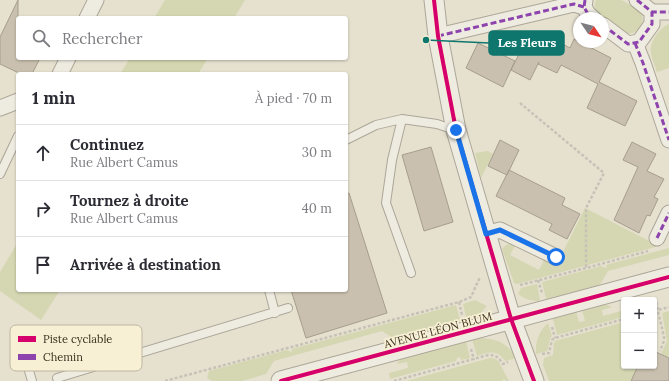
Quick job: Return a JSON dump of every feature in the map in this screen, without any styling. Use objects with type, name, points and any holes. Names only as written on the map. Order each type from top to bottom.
[{"type":"street","points":[[89,16],[96,0]]},
{"type":"street","points":[[434,0],[438,36],[456,130],[511,319],[533,380]]},
{"type":"street","points":[[637,0],[652,12],[669,12]]},
{"type":"street","points":[[438,36],[574,4],[587,8]]},
{"type":"street","points":[[609,30],[628,44],[639,42],[652,24],[652,12]]},
{"type":"street","points":[[635,43],[669,140]]},
{"type":"street","points":[[61,72],[67,60]]},
{"type":"street","points":[[0,108],[16,102]]},
{"type":"street","points":[[656,244],[669,213]]},
{"type":"street","points":[[486,234],[500,230],[556,257]]},
{"type":"street","name":"AVENUE LÉON BLUM","points":[[281,381],[669,277]]},
{"type":"lane","points":[[348,139],[376,125],[402,119],[437,124],[456,130]]},
{"type":"lane","points":[[402,119],[392,160],[386,203],[411,273]]},
{"type":"lane","points":[[0,174],[16,140]]},
{"type":"lane","points":[[270,292],[275,313]]},
{"type":"lane","points":[[142,353],[288,308]]},
{"type":"lane","points":[[29,371],[32,381]]},
{"type":"lane","points":[[57,378],[80,371]]},
{"type":"path","points":[[520,103],[604,173],[586,208],[586,268]]},
{"type":"path","points":[[514,286],[586,268],[656,244]]},
{"type":"path","points":[[165,381],[459,302],[470,297],[483,269],[495,264]]},
{"type":"path","points":[[657,306],[664,337],[660,351]]},
{"type":"path","points":[[658,310],[669,307]]},
{"type":"green space","points":[[165,0],[245,0],[235,16],[155,16]]},
{"type":"green space","points":[[596,0],[621,0],[626,2],[640,12],[643,18],[642,25],[634,33],[626,33],[609,22],[609,12],[596,12]]},
{"type":"green space","points":[[669,24],[669,68],[657,72],[651,53],[652,44],[658,32]]},
{"type":"green space","points":[[129,60],[207,60],[199,72],[121,72]]},
{"type":"green space","points":[[488,151],[493,154],[481,178],[475,153]]},
{"type":"green space","points":[[585,208],[659,246],[517,284],[514,283],[502,249],[510,243],[516,244],[510,255],[539,270],[545,258],[557,264]]},
{"type":"green space","points":[[16,245],[16,292],[59,292],[41,320],[0,291],[0,272]]},
{"type":"green space","points":[[669,248],[669,255],[608,271],[601,283],[597,286],[546,299],[542,282],[601,266],[605,268],[607,267],[606,265]]},
{"type":"green space","points":[[537,284],[540,301],[534,301],[518,294],[521,288]]},
{"type":"green space","points":[[475,300],[487,306],[478,316],[467,321],[463,304]]},
{"type":"green space","points":[[605,304],[612,307],[602,310],[603,316],[621,311],[621,318],[557,335],[553,319],[576,311],[579,322],[585,321],[582,310]]},
{"type":"green space","points":[[456,305],[461,323],[396,340],[382,331],[274,361],[266,374],[242,381],[212,381],[207,378],[209,371],[287,350],[291,352],[292,349]]},
{"type":"green space","points":[[669,311],[668,357],[661,354],[667,341],[662,313]]},
{"type":"green space","points":[[548,323],[552,336],[548,349],[547,351],[536,354],[538,337]]},
{"type":"green space","points":[[621,323],[621,369],[637,369],[631,381],[549,381],[543,365],[544,358],[553,355],[555,341]]},
{"type":"green space","points":[[482,338],[502,343],[514,353],[517,358],[505,361],[502,357],[492,352],[477,356],[472,339]]},
{"type":"green space","points":[[466,341],[470,358],[461,360],[460,357],[457,358],[456,361],[390,379],[389,373],[408,368],[407,362],[397,364],[401,358]]},
{"type":"green space","points":[[490,358],[499,362],[509,381],[504,379],[502,381],[406,381]]},
{"type":"building","points":[[18,0],[18,16],[16,16],[16,60],[39,60],[33,72],[17,72],[0,64],[0,37]]},
{"type":"building","points":[[551,38],[570,48],[573,41],[573,48],[592,48],[611,58],[599,82],[637,101],[625,126],[587,108],[598,84],[561,65],[557,73],[538,64],[530,80],[511,70],[524,44],[543,54]]},
{"type":"building","points":[[478,43],[515,61],[503,87],[466,68]]},
{"type":"building","points":[[500,140],[519,150],[507,175],[488,166]]},
{"type":"building","points":[[632,142],[656,154],[647,171],[664,179],[654,197],[658,199],[650,216],[647,215],[639,233],[614,220],[638,167],[623,160]]},
{"type":"building","points":[[431,147],[453,222],[424,231],[402,155]]},
{"type":"building","points":[[509,170],[565,198],[562,205],[580,214],[567,239],[549,230],[552,224],[496,196]]},
{"type":"building","points":[[348,193],[387,313],[306,338],[292,292],[348,292]]},
{"type":"building","points":[[657,352],[669,358],[669,381],[631,381],[637,369],[657,369]]},
{"type":"marked path","points":[[585,0],[584,7],[587,12]]},
{"type":"marked path","points":[[637,0],[652,12],[669,12]]},
{"type":"marked path","points":[[438,36],[574,4],[584,7]]},
{"type":"marked path","points":[[609,30],[628,44],[639,42],[652,24],[652,12]]},
{"type":"marked path","points":[[635,43],[669,140]]},
{"type":"marked path","points":[[657,238],[669,213]]},
{"type":"cycle path","points":[[434,0],[438,36],[456,130],[511,319],[534,381]]},
{"type":"cycle path","points":[[281,381],[669,277]]},
{"type":"place","name":"Les Fleurs","points":[[426,40]]},
{"type":"route","points":[[456,130],[486,234],[500,230],[556,257]]}]
